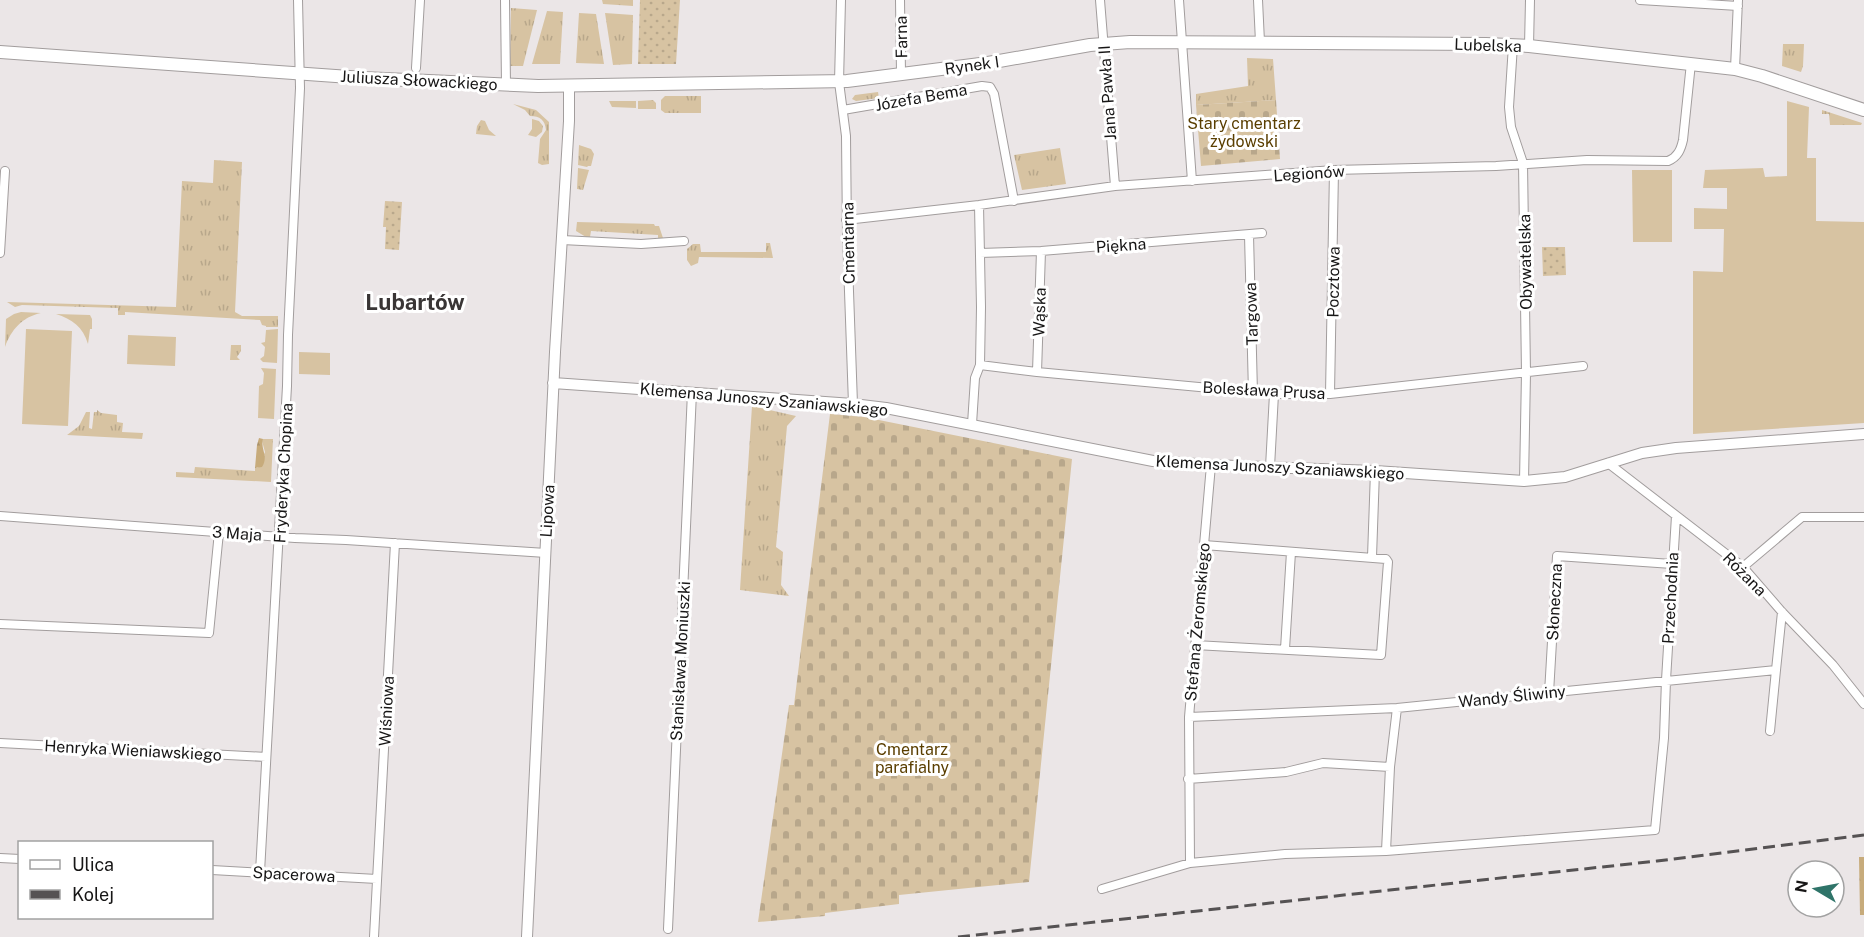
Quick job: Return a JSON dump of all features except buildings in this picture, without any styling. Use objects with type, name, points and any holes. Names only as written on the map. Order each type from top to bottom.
[{"type":"main road","name":"Lubelska","points":[[1104,44],[1181,41],[1529,46],[1735,69],[1864,110]]},
{"type":"main road","name":"Rynek I","points":[[839,82],[988,63],[1104,44]]},
{"type":"main road","name":"Juliusza Słowackiego","points":[[0,52],[364,78],[506,85],[839,82]]},
{"type":"street","name":"Fryderyka Chopina","points":[[260,872],[280,537],[300,73],[298,0]]},
{"type":"street","points":[[416,68],[420,0]]},
{"type":"street","points":[[505,0],[506,85]]},
{"type":"street","name":"Cmentarna","points":[[841,0],[839,82],[846,146],[846,220],[853,404]]},
{"type":"street","name":"Farna","points":[[900,0],[902,73]]},
{"type":"street","name":"Jana Pawła II","points":[[1100,0],[1114,186]]},
{"type":"street","points":[[1179,0],[1192,181]]},
{"type":"street","points":[[1258,0],[1260,42]]},
{"type":"street","points":[[1529,46],[1530,0]]},
{"type":"street","points":[[1640,0],[1738,3],[1735,69]]},
{"type":"street","name":"Obywatelska","points":[[1513,45],[1509,107],[1511,127],[1523,163],[1526,373],[1524,481]]},
{"type":"street","name":"Legionów","points":[[846,220],[1014,201],[1114,186],[1334,170],[1496,166],[1587,160],[1668,161],[1674,159],[1682,147],[1691,63]]},
{"type":"street","name":"Lipowa","points":[[527,937],[569,86]]},
{"type":"street","name":"Józefa Bema","points":[[843,110],[982,86],[990,87],[993,91],[1014,201]]},
{"type":"street","name":"Pocztowa","points":[[1330,394],[1334,170]]},
{"type":"street","points":[[0,253],[5,171]]},
{"type":"street","points":[[972,424],[975,378],[980,365],[979,205]]},
{"type":"street","name":"Piękna","points":[[980,253],[1041,251],[1262,233]]},
{"type":"street","name":"Targowa","points":[[1249,235],[1253,393]]},
{"type":"street","points":[[562,240],[641,244],[684,241]]},
{"type":"street","name":"Wąska","points":[[1037,372],[1041,251]]},
{"type":"street","name":"Bolesława Prusa","points":[[980,365],[1274,394],[1330,394],[1583,366]]},
{"type":"street","name":"Klemensa Junoszy Szaniawskiego","points":[[553,382],[886,408],[1153,461],[1375,471],[1524,481],[1565,477],[1642,453],[1676,447],[1864,434]]},
{"type":"street","name":"Stanisława Moniuszki","points":[[668,929],[692,392]]},
{"type":"street","points":[[1270,467],[1274,394]]},
{"type":"street","name":"Różana","points":[[1608,463],[1743,567],[1833,665],[1864,704]]},
{"type":"street","name":"Stefana Żeromskiego","points":[[1190,863],[1189,717],[1211,465]]},
{"type":"street","points":[[1372,557],[1375,471]]},
{"type":"street","name":"3 Maja","points":[[0,516],[280,537],[546,553]]},
{"type":"street","name":"Przechodnia","points":[[1386,851],[1655,830],[1664,738],[1676,516]]},
{"type":"street","points":[[1743,567],[1802,518],[1864,517]]},
{"type":"street","points":[[0,624],[209,633],[219,532]]},
{"type":"street","name":"Wiśniowa","points":[[374,937],[395,543]]},
{"type":"street","points":[[1196,645],[1381,655],[1388,562],[1383,558],[1204,545]]},
{"type":"street","points":[[1286,650],[1291,552]]},
{"type":"street","name":"Słoneczna","points":[[1549,693],[1557,556],[1672,564]]},
{"type":"street","points":[[1770,731],[1782,612]]},
{"type":"street","name":"Wandy Śliwiny","points":[[1189,717],[1397,708],[1776,670]]},
{"type":"street","points":[[1102,889],[1190,863],[1285,854],[1386,851],[1390,767],[1397,708]]},
{"type":"street","name":"Henryka Wieniawskiego","points":[[0,743],[266,757]]},
{"type":"street","points":[[1188,779],[1286,772],[1323,763],[1390,767]]},
{"type":"street","points":[[0,858],[18,859]]},
{"type":"street","name":"Spacerowa","points":[[213,870],[377,879]]},
{"type":"green space","points":[[602,0],[633,0],[633,6],[603,4]]},
{"type":"green space","points":[[640,0],[680,0],[676,64],[638,64]]},
{"type":"green space","points":[[511,8],[537,10],[523,66],[510,66]]},
{"type":"green space","points":[[547,11],[563,12],[560,64],[532,64]]},
{"type":"green space","points":[[579,13],[596,14],[604,64],[576,63]]},
{"type":"green space","points":[[605,13],[633,15],[632,64],[613,65]]},
{"type":"green space","points":[[1783,44],[1804,44],[1801,72],[1782,66]]},
{"type":"green space","points":[[1247,58],[1273,59],[1276,100],[1196,105],[1196,94],[1248,86]]},
{"type":"green space","points":[[878,92],[879,98],[856,101],[852,99],[855,95]]},
{"type":"green space","points":[[665,96],[701,96],[701,113],[665,113],[661,110],[661,100]]},
{"type":"green space","points":[[653,100],[656,103],[656,109],[638,109],[638,101]]},
{"type":"green space","name":"Stary cmentarz żydowski","points":[[1276,100],[1280,159],[1201,166],[1196,105]]},
{"type":"green space","points":[[609,101],[636,101],[636,108],[612,107]]},
{"type":"green space","points":[[1787,101],[1809,107],[1807,158],[1816,158],[1816,221],[1864,222],[1864,423],[1693,434],[1693,271],[1723,272],[1724,229],[1694,229],[1694,208],[1727,209],[1727,188],[1703,188],[1705,170],[1763,168],[1765,177],[1787,176]]},
{"type":"green space","points":[[513,104],[536,110],[549,122],[549,164],[538,163],[540,139],[546,130],[543,121],[530,116],[525,110]]},
{"type":"green space","points":[[1822,110],[1862,123],[1861,125],[1830,125],[1829,114],[1822,114]]},
{"type":"green space","points":[[532,119],[539,121],[543,126],[542,132],[536,137],[528,135],[532,129]]},
{"type":"green space","points":[[481,120],[485,121],[489,130],[496,136],[476,134]]},
{"type":"green space","points":[[579,145],[591,149],[594,154],[591,166],[578,165]]},
{"type":"green space","points":[[1060,148],[1066,184],[1022,190],[1014,155]]},
{"type":"green space","points":[[214,160],[242,162],[235,312],[242,316],[278,316],[278,327],[266,327],[260,320],[125,312],[125,315],[118,315],[118,308],[22,305],[15,307],[7,302],[176,307],[182,181],[213,183]]},
{"type":"green space","points":[[578,168],[589,170],[583,190],[577,189]]},
{"type":"green space","points":[[1632,170],[1672,170],[1672,242],[1633,242]]},
{"type":"green space","points":[[385,201],[402,202],[399,250],[385,249],[386,227],[383,227]]},
{"type":"green space","points":[[577,222],[654,224],[659,226],[664,241],[658,241],[658,235],[591,231],[590,237],[586,237],[576,231]]},
{"type":"green space","points":[[766,243],[770,243],[773,258],[699,257],[698,263],[691,266],[687,260],[687,249],[693,244],[700,244],[701,252],[766,252]]},
{"type":"green space","points":[[1542,247],[1565,247],[1566,275],[1543,276]]},
{"type":"green space","points":[[21,312],[41,313],[18,325],[10,335],[5,347],[6,319]]},
{"type":"green space","points":[[56,314],[90,315],[92,329],[90,329],[88,344],[76,324]]},
{"type":"green space","points":[[26,329],[72,331],[68,426],[22,424]]},
{"type":"green space","points":[[278,329],[277,363],[263,362],[260,359],[264,356],[265,347],[261,343],[265,342],[266,330]]},
{"type":"green space","points":[[128,335],[176,337],[175,366],[127,364]]},
{"type":"green space","points":[[231,345],[241,345],[241,351],[237,357],[240,360],[230,360]]},
{"type":"green space","points":[[299,352],[330,353],[330,375],[299,374]]},
{"type":"green space","points":[[261,368],[276,369],[274,419],[258,418],[259,386],[263,384],[264,373]]},
{"type":"green space","points":[[752,406],[796,416],[787,426],[776,547],[783,552],[781,585],[789,596],[740,590]]},
{"type":"green space","points":[[97,410],[101,413],[117,415],[117,422],[123,423],[122,432],[143,433],[142,439],[67,435],[79,426],[86,412],[90,412],[89,428],[92,429],[94,412]]},
{"type":"green space","name":"Cmentarz parafialny","points":[[830,414],[864,417],[1072,459],[1029,882],[899,895],[899,904],[825,913],[825,916],[758,922],[789,705],[794,705]]},
{"type":"green space","points":[[259,438],[263,439],[265,459],[262,467],[255,468],[257,445]]},
{"type":"green space","points":[[263,439],[273,439],[271,482],[176,477],[176,472],[194,473],[195,467],[255,471],[265,452]]},
{"type":"green space","points":[[1859,857],[1864,857],[1864,915],[1860,915]]},
{"type":"railway","points":[[958,937],[1657,861],[1864,835]]},
{"type":"district","name":"Lubartów","points":[[415,302]]}]
